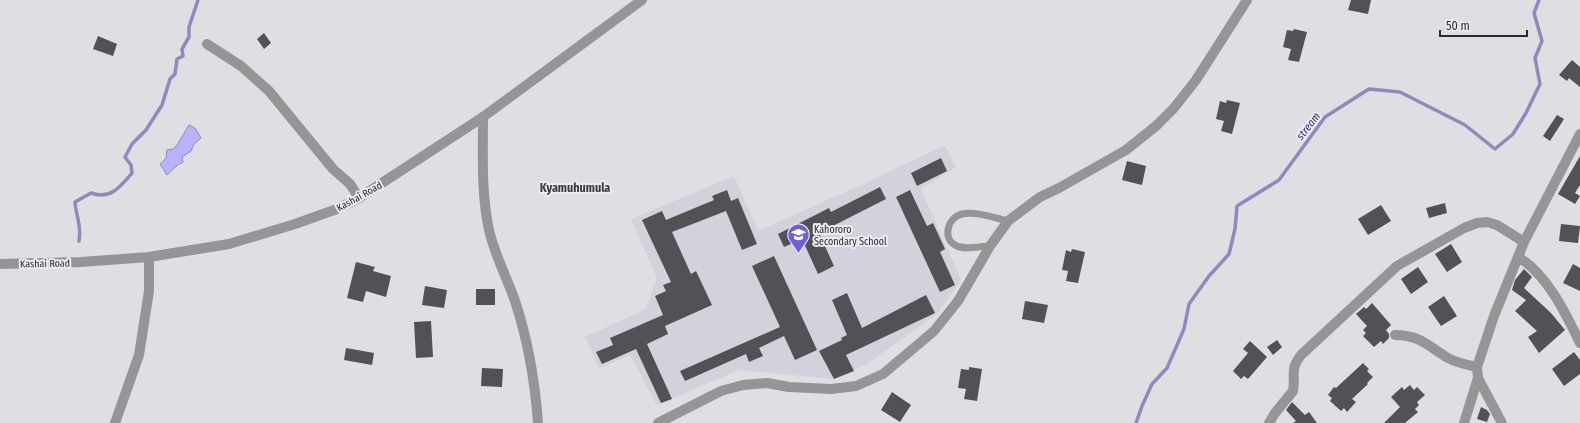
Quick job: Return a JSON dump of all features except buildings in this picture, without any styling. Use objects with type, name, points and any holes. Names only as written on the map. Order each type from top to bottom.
[{"type":"street","name":"Kashai Road","points":[[0,264],[81,262],[149,257],[229,244],[295,224],[337,209],[359,198],[483,117],[642,0]]},
{"type":"street","points":[[658,423],[721,391],[743,385],[767,383],[788,387],[831,389],[856,386],[883,374],[934,331],[958,301],[990,246],[1008,221],[1040,197],[1059,188],[1126,150],[1156,126],[1174,108],[1196,80],[1248,0]]},
{"type":"street","points":[[207,44],[241,66],[269,91],[333,169],[350,184],[359,198]]},
{"type":"street","points":[[483,117],[484,183],[489,231],[515,300],[524,331],[535,386],[538,423]]},
{"type":"street","points":[[1464,423],[1478,378],[1477,367],[1494,316],[1524,242],[1580,134]]},
{"type":"street","points":[[1269,423],[1293,391],[1292,370],[1301,355],[1397,266],[1464,228],[1477,223],[1487,222],[1497,225],[1524,242]]},
{"type":"street","points":[[115,423],[139,355],[149,291],[149,257]]},
{"type":"street","points":[[1518,257],[1527,262],[1548,287],[1571,322],[1580,343]]},
{"type":"street","points":[[1395,335],[1415,337],[1448,358],[1465,365],[1477,367]]},
{"type":"street","points":[[1478,378],[1502,423]]},
{"type":"lane","points":[[990,246],[964,248],[955,246],[949,239],[948,231],[950,223],[954,217],[961,214],[973,214],[1008,221]]},
{"type":"shaded area","points":[[189,125],[195,128],[201,138],[194,144],[191,151],[182,157],[183,162],[176,166],[167,175],[160,164],[166,158],[167,150],[173,149],[177,145]]},
{"type":"shaded area","name":"Kahororo Secondary School","points":[[945,145],[956,167],[921,189],[961,280],[938,313],[867,364],[834,379],[739,370],[657,405],[630,355],[599,368],[585,337],[646,309],[657,278],[631,219],[734,176],[758,231],[868,182]]},
{"type":"waterway","points":[[79,241],[80,235],[75,202],[91,193],[104,195],[114,191],[132,173],[131,165],[125,157],[132,144],[146,130],[162,105],[170,79],[175,74],[177,59],[183,56],[182,49],[189,37],[189,27],[198,0]]},
{"type":"waterway","name":"stream","points":[[1136,423],[1152,384],[1167,368],[1184,329],[1189,304],[1209,276],[1229,254],[1235,229],[1237,206],[1279,180],[1325,117],[1369,89],[1400,92],[1465,125],[1495,149],[1513,134],[1526,113],[1540,84],[1535,58],[1542,41],[1534,13],[1539,0]]},
{"type":"place","name":"Kahororo Secondary School","points":[[798,254]]},
{"type":"district","name":"Kyamuhumula","points":[[575,188]]}]
